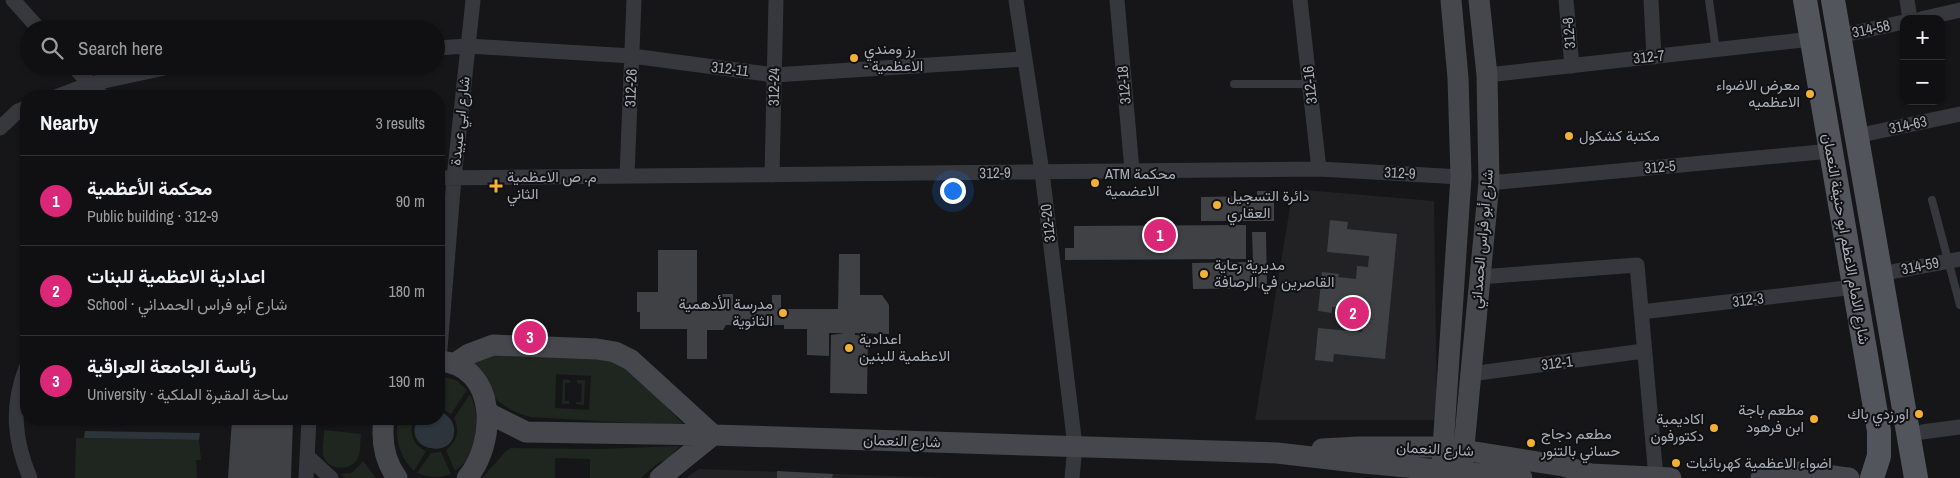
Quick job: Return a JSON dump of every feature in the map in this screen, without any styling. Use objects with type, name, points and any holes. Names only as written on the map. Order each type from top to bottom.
[{"type":"main road","name":"شارع الامام الاعظم ابو حنيفة النعمان","points":[[1805,0],[1879,431],[1879,456],[1872,478]]},
{"type":"main road","name":"شارع الامام الاعظم ابو حنيفة النعمان","points":[[1833,0],[1912,473]]},
{"type":"street","points":[[12,0],[31,20]]},
{"type":"street","name":"شارع ابي عبيدة","points":[[446,362],[454,178],[473,0]]},
{"type":"street","name":"312-26","points":[[627,176],[634,0]]},
{"type":"street","name":"312-24","points":[[772,175],[776,0]]},
{"type":"street","name":"312-20","points":[[1016,0],[1042,172],[1075,446],[1072,478]]},
{"type":"street","name":"312-18","points":[[1117,0],[1132,170]]},
{"type":"street","name":"312-16","points":[[1300,0],[1319,169]]},
{"type":"street","name":"شارع أبو فراس الحمداني","points":[[1451,0],[1458,78],[1461,177],[1454,448],[1451,475]]},
{"type":"street","name":"شارع أبو فراس الحمداني","points":[[1454,448],[1470,374],[1489,183],[1487,75],[1479,0]]},
{"type":"street","name":"312-8","points":[[1566,0],[1572,66]]},
{"type":"street","points":[[1650,0],[1654,57]]},
{"type":"street","points":[[1907,0],[1909,15]]},
{"type":"street","points":[[1938,15],[1960,10]]},
{"type":"street","name":"314-58","points":[[1839,36],[1900,23]]},
{"type":"street","name":"312-7","points":[[1487,75],[1812,40]]},
{"type":"street","name":"312-11","points":[[445,47],[468,46],[632,56],[774,75],[1024,59]]},
{"type":"street","points":[[82,75],[96,90]]},
{"type":"street","points":[[74,90],[90,84],[132,75]]},
{"type":"street","points":[[1458,78],[1487,75]]},
{"type":"street","points":[[0,116],[20,111]]},
{"type":"street","points":[[0,128],[20,112]]},
{"type":"street","name":"314-63","points":[[1856,136],[1960,114]]},
{"type":"street","name":"312-5","points":[[1489,183],[1831,151]]},
{"type":"street","name":"312-9","points":[[445,178],[1319,169],[1461,177]]},
{"type":"street","name":"314-59","points":[[1880,274],[1954,260]]},
{"type":"street","points":[[1480,277],[1637,265],[1644,351],[1663,478]]},
{"type":"street","name":"312-3","points":[[1641,312],[1854,287]]},
{"type":"street","points":[[446,362],[493,345],[598,349],[615,352],[631,360],[713,435],[660,478]]},
{"type":"street","name":"312-1","points":[[1470,374],[1644,351]]},
{"type":"street","points":[[446,362],[467,371],[477,383],[484,397],[488,413],[487,437],[483,452],[476,467],[467,478]]},
{"type":"street","points":[[20,389],[7,416],[30,478]]},
{"type":"street","name":"شارع النعمان","points":[[488,413],[526,432],[713,435],[1277,453],[1451,475],[1522,478]]},
{"type":"street","points":[[306,478],[310,425]]},
{"type":"street","points":[[383,425],[382,435],[384,451],[389,466],[397,478]]},
{"type":"street","points":[[1922,432],[1960,428]]},
{"type":"street","name":"شارع النعمان","points":[[483,452],[526,432]]},
{"type":"street","name":"شارع النعمان","points":[[1277,453],[1358,446],[1454,448],[1563,466],[1591,474],[1663,478]]},
{"type":"street","points":[[307,456],[331,478]]},
{"type":"street","points":[[1761,478],[1777,472],[1788,472],[1850,478]]},
{"type":"street","name":"شارع النعمان","points":[[1568,478],[1591,474]]},
{"type":"lane","points":[[1709,0],[1716,50]]},
{"type":"lane","points":[[1234,84],[1310,84]]},
{"type":"lane","points":[[1932,200],[1954,260],[1960,305]]},
{"type":"shaded area","points":[[1293,189],[1434,201],[1437,420],[1255,420]]},
{"type":"shaded area","points":[[480,353],[622,360],[684,425],[530,417],[508,408],[500,402],[488,389],[471,360]],"holes":[[[556,374],[591,376],[589,410],[555,408]]]},
{"type":"shaded area","points":[[445,377],[456,380],[467,390],[451,414],[445,410]]},
{"type":"shaded area","points":[[563,379],[570,380],[570,383],[565,383],[565,401],[569,401],[569,404],[562,404]]},
{"type":"shaded area","points":[[577,380],[585,380],[584,405],[576,404],[576,402],[581,402],[582,384],[577,383]]},
{"type":"shaded area","points":[[470,394],[476,414],[476,436],[469,455],[455,471],[446,450],[453,443],[456,436],[457,427],[454,418]]},
{"type":"shaded area","points":[[445,414],[451,419],[454,428],[453,438],[448,445],[440,448],[431,448],[423,445],[417,439],[415,430],[416,425],[445,425]]},
{"type":"shaded area","points":[[398,425],[412,425],[415,442],[426,451],[414,471],[402,453],[397,433]]},
{"type":"shaded area","points":[[324,430],[361,434],[359,455],[355,463],[339,468],[334,467],[325,460],[323,455]]},
{"type":"shaded area","points":[[85,431],[200,433],[199,440],[84,438]]},
{"type":"shaded area","points":[[76,438],[199,440],[201,460],[196,460],[197,478],[75,478]]},
{"type":"shaded area","points":[[680,446],[667,460],[659,462],[641,478],[590,478],[590,459],[555,458],[555,478],[482,478],[506,451],[511,448],[598,449]]},
{"type":"shaded area","points":[[441,452],[451,474],[434,477],[417,473],[431,453]]},
{"type":"shaded area","points":[[363,461],[376,478],[345,478],[341,474],[352,473]]},
{"type":"shaded area","points":[[699,469],[947,478],[686,478]]},
{"type":"building","points":[[1257,191],[1274,191],[1274,221],[1201,221],[1201,197],[1257,196]]},
{"type":"building","points":[[1330,220],[1348,222],[1347,229],[1397,234],[1385,359],[1334,354],[1333,362],[1315,360],[1318,328],[1362,332],[1365,303],[1354,302],[1344,308],[1332,307],[1332,313],[1318,311],[1322,272],[1339,274],[1338,277],[1356,279],[1357,266],[1368,267],[1369,256],[1327,252]]},
{"type":"building","points":[[1246,225],[1246,259],[1065,260],[1065,248],[1074,248],[1074,226]]},
{"type":"building","points":[[1252,232],[1266,232],[1267,288],[1193,289],[1192,263],[1253,262]]},
{"type":"building","points":[[658,250],[697,250],[697,303],[721,303],[721,294],[733,294],[733,306],[772,307],[772,295],[781,295],[781,309],[838,309],[839,254],[860,254],[860,295],[882,295],[889,305],[889,334],[855,333],[855,335],[868,336],[867,394],[830,393],[831,335],[844,333],[829,333],[829,356],[807,355],[807,329],[784,329],[784,325],[726,325],[723,330],[707,330],[707,359],[687,359],[687,329],[640,329],[640,312],[637,312],[637,292],[658,292]]},
{"type":"building","points":[[232,425],[293,425],[291,478],[228,478]]},
{"type":"building","points":[[777,471],[833,474],[832,478],[777,478]]},
{"type":"place","name":"رز ومندي - الاعظمية","points":[[854,58]]},
{"type":"place","name":"معرض الاضواء الاعظميه","points":[[1810,94]]},
{"type":"place","name":"مكتبة كشكول","points":[[1569,136]]},
{"type":"place","name":"ATM محكمة الاعضمية","points":[[1095,183]]},
{"type":"place","name":"م. ص الاعظمية الثاني","points":[[496,186]]},
{"type":"place","name":"دائرة التسجيل العقاري","points":[[1217,205]]},
{"type":"place","name":"محكمة الأعظمية","points":[[1160,235]]},
{"type":"place","name":"مديرية رعاية القاصرين في الرصافة","points":[[1204,274]]},
{"type":"place","name":"مدرسة الأدهمية الثانوية","points":[[783,313]]},
{"type":"place","name":"اعدادية الاعظمية للبنات","points":[[1353,313]]},
{"type":"place","name":"رئاسة الجامعة العراقية","points":[[530,337]]},
{"type":"place","name":"اعدادية الاعظمية للبنين","points":[[849,348]]},
{"type":"place","name":"اورزدي باك","points":[[1919,414]]},
{"type":"place","name":"مطعم باجة ابن فرهود","points":[[1814,419]]},
{"type":"place","name":"اكاديمية دكتورفون","points":[[1714,428]]},
{"type":"place","name":"مطعم دجاج حساني بالتنور","points":[[1531,443]]},
{"type":"place","name":"اضواء الاعظمية كهربائيات","points":[[1676,463]]}]
